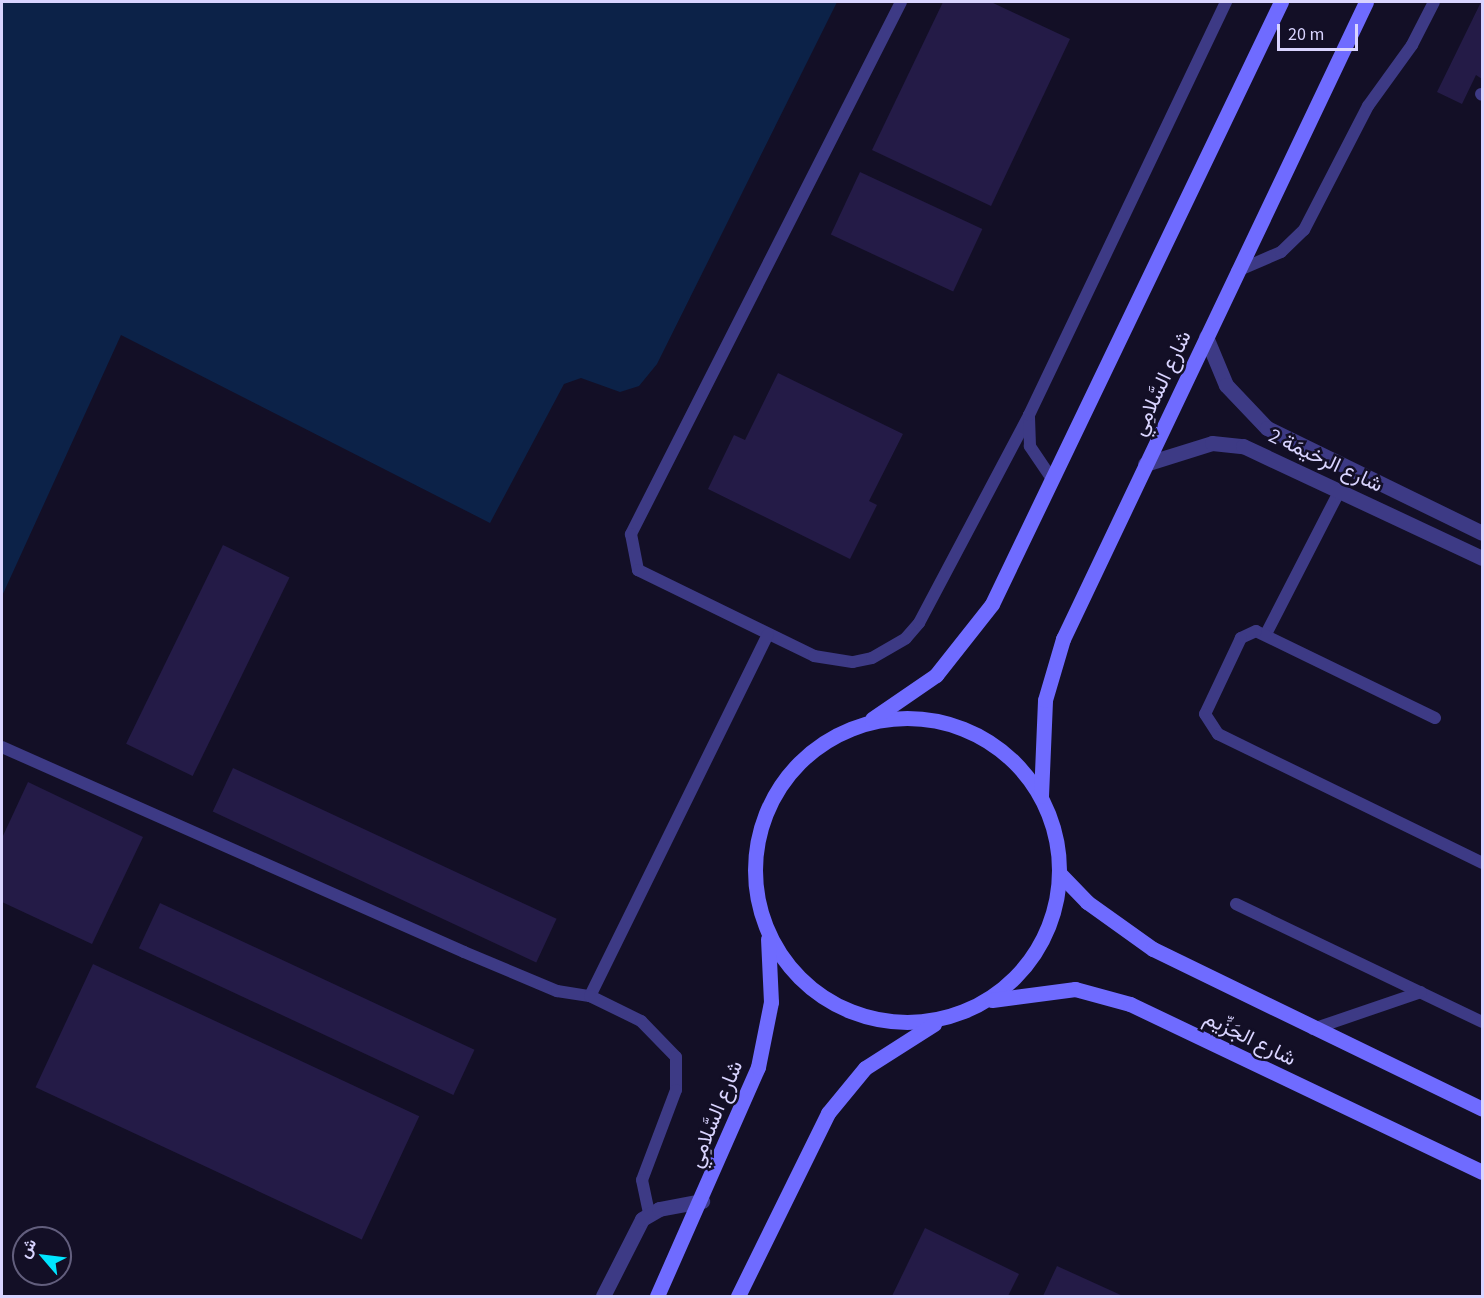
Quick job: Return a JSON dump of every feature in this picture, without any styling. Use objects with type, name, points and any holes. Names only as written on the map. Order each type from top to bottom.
[{"type":"street","points":[[942,1020],[890,1023],[840,1009],[798,978],[768,936],[754,879],[756,850],[771,803],[813,750],[865,723],[921,688],[976,629],[1052,480],[1281,2]]},
{"type":"street","name":"شارع السَّلامِي","points":[[1041,796],[1041,732],[1053,669],[1145,464],[1366,2]]},
{"type":"street","name":"شارع الرخيمَة 2","points":[[1206,337],[1232,393],[1267,428],[1482,533]]},
{"type":"street","name":"شارع الرخيمَة 2","points":[[1145,464],[1212,443],[1244,446],[1482,558]]},
{"type":"street","points":[[1448,541],[1482,547]]},
{"type":"street","points":[[738,1296],[828,1113],[865,1068],[942,1020],[989,1000],[1037,951],[1054,914],[1060,874],[1056,834],[1041,796],[1009,756],[966,728],[916,717],[865,723]]},
{"type":"street","name":"شارع الجَزِّيم","points":[[1060,874],[1088,902],[1153,949],[1313,1029],[1482,1108]]},
{"type":"street","name":"شارع السَّلامِي","points":[[657,1296],[702,1201],[767,1035],[768,936]]},
{"type":"street","name":"شارع الجَزِّيم","points":[[989,1000],[1075,988],[1130,1004],[1482,1172]]},
{"type":"street","points":[[603,1296],[637,1226],[650,1213],[702,1201]]},
{"type":"lane","points":[[901,2],[631,534],[638,570],[814,657],[853,662],[890,650],[906,638],[1029,415],[1226,2]]},
{"type":"lane","points":[[1237,271],[1268,261],[1304,230],[1368,106],[1412,45],[1434,2]]},
{"type":"lane","points":[[1029,415],[1030,446],[1052,480]]},
{"type":"lane","points":[[1266,634],[1340,490]]},
{"type":"lane","points":[[1435,718],[1266,634],[1250,632],[1241,638],[1206,708],[1213,731],[1482,863]]},
{"type":"lane","points":[[590,996],[768,634]]},
{"type":"lane","points":[[2,747],[546,986],[590,996],[641,1021],[676,1057],[676,1090],[642,1180],[650,1213]]},
{"type":"lane","points":[[1236,904],[1482,1022]]},
{"type":"lane","points":[[1313,1029],[1421,992]]},
{"type":"water","points":[[2,2],[837,2],[657,364],[639,386],[620,392],[581,378],[564,384],[490,523],[121,335],[2,596]]},
{"type":"building","points":[[943,2],[991,2],[1070,39],[991,206],[872,150]]},
{"type":"building","points":[[1481,2],[1482,79],[1476,75],[1462,104],[1437,92]]},
{"type":"building","points":[[860,172],[982,229],[953,292],[831,235]]},
{"type":"building","points":[[778,373],[903,434],[869,501],[877,505],[850,559],[708,489],[734,435],[745,440]]},
{"type":"building","points":[[223,545],[290,577],[193,776],[126,744]]},
{"type":"building","points":[[233,768],[557,919],[536,962],[213,812]]},
{"type":"building","points":[[28,782],[143,837],[92,944],[2,902],[2,838]]},
{"type":"building","points":[[160,903],[474,1050],[453,1095],[139,948]]},
{"type":"building","points":[[93,964],[419,1116],[362,1239],[36,1087]]},
{"type":"building","points":[[925,1228],[1019,1274],[1008,1296],[892,1296]]},
{"type":"building","points":[[1057,1266],[1123,1296],[1043,1296]]}]
